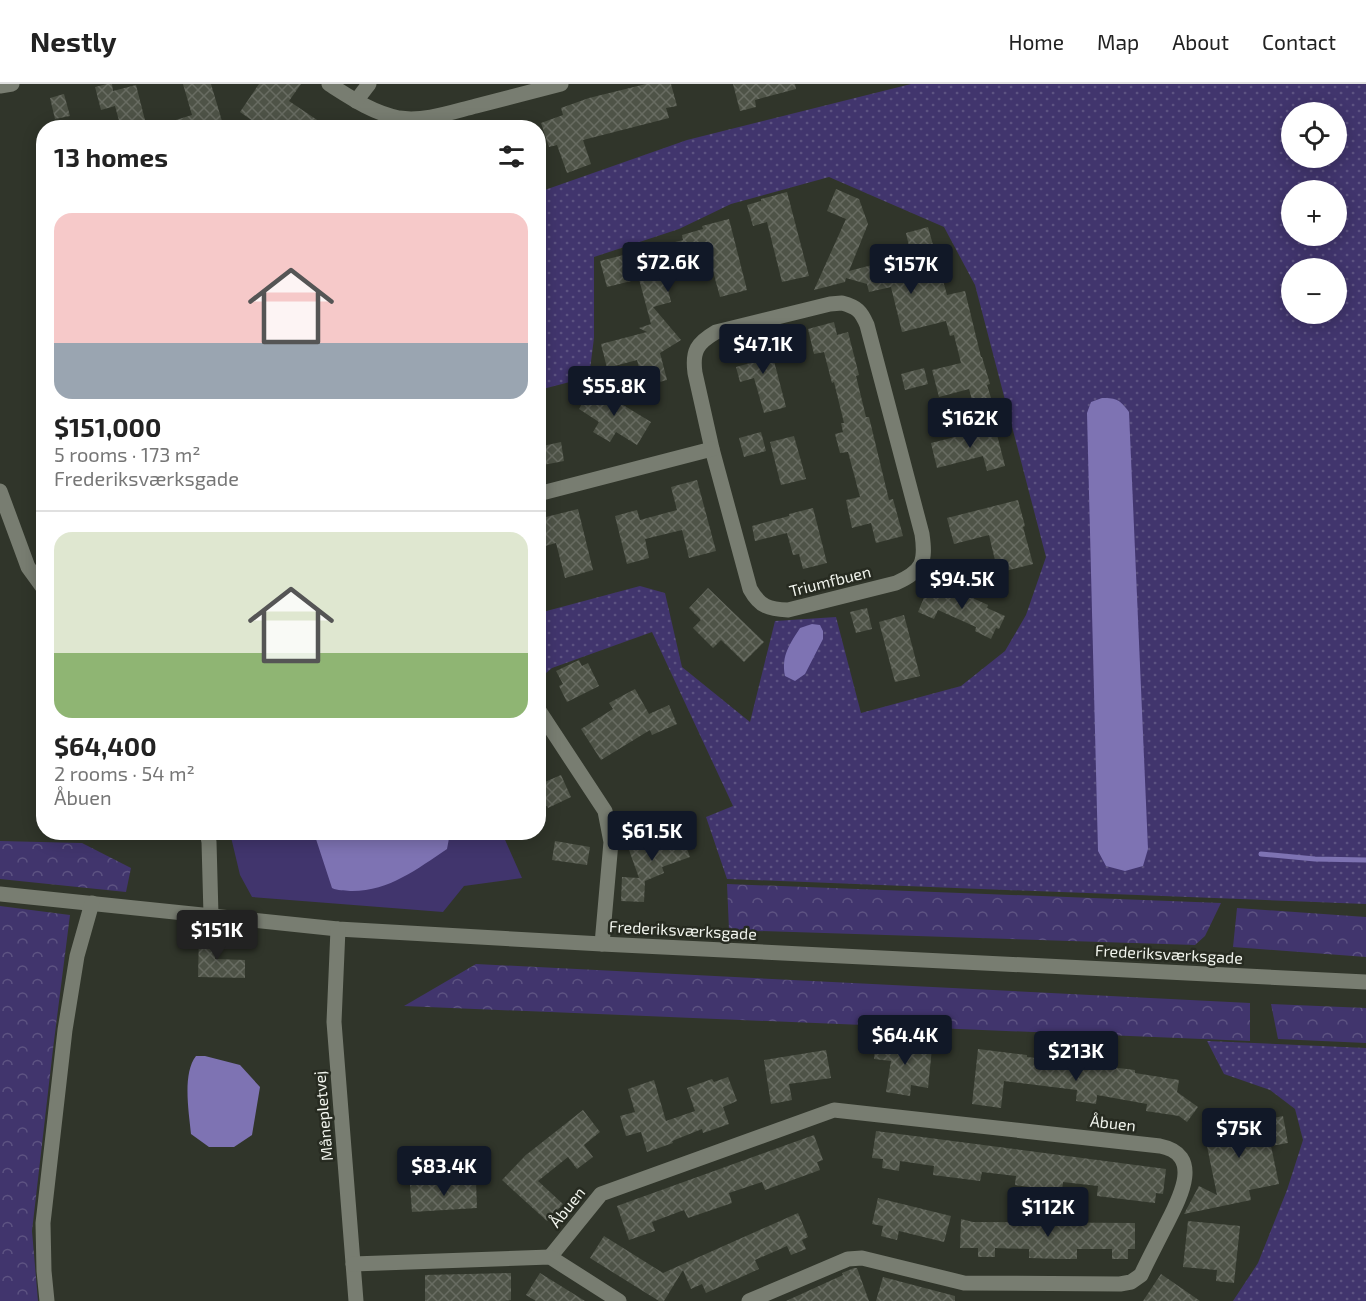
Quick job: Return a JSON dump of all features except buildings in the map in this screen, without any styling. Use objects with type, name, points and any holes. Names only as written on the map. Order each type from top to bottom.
[{"type":"street","points":[[0,86],[12,84]]},
{"type":"street","points":[[329,84],[356,102],[378,112],[400,118],[424,118],[448,113],[561,84]]},
{"type":"street","points":[[356,102],[369,84]]},
{"type":"street","name":"Triumfbuen","points":[[842,303],[854,306],[862,314],[867,326],[922,534],[924,548],[918,569],[913,575],[896,583],[788,610],[765,607],[750,589],[712,449],[694,362],[696,350],[704,339],[716,332],[830,304],[842,303]]},
{"type":"street","points":[[546,492],[712,449]]},
{"type":"street","points":[[0,491],[28,567],[36,578]]},
{"type":"street","points":[[546,721],[604,811],[611,842],[602,944]]},
{"type":"street","points":[[209,840],[211,915]]},
{"type":"street","name":"Frederiksværksgade","points":[[0,894],[338,928],[602,944],[1366,982]]},
{"type":"street","points":[[48,1301],[44,1271],[43,1223],[61,1064],[77,956],[92,903]]},
{"type":"street","name":"Månepletvej","points":[[338,928],[334,1022],[356,1301]]},
{"type":"street","name":"Åbuen","points":[[550,1257],[601,1194],[834,1110],[1160,1146],[1175,1151],[1182,1158],[1185,1168],[1184,1186],[1141,1275],[1131,1282],[1120,1284],[964,1283],[862,1258],[848,1259],[749,1301]]},
{"type":"street","points":[[353,1264],[550,1257],[619,1301]]},
{"type":"green space","points":[[911,84],[1366,84],[1366,904],[727,879],[706,817],[733,806],[652,632],[552,668],[546,673],[546,611],[640,586],[665,593],[682,667],[750,722],[775,621],[836,617],[861,713],[961,686],[1005,651],[1026,615],[1046,557],[975,285],[944,227],[829,177],[731,204],[679,229],[594,257],[594,338],[589,377],[546,388],[546,190],[687,140]]},
{"type":"green space","points":[[232,840],[505,840],[522,878],[464,886],[443,912],[252,897],[240,875]]},
{"type":"green space","points":[[0,841],[82,843],[131,868],[126,892],[0,879]]},
{"type":"green space","points":[[727,884],[1221,903],[1205,936],[1195,945],[729,930]]},
{"type":"green space","points":[[0,906],[70,915],[32,1231],[38,1301],[0,1301]]},
{"type":"green space","points":[[1237,908],[1366,917],[1366,957],[1233,947]]},
{"type":"green space","points":[[476,964],[1250,1003],[1250,1041],[404,1006]]},
{"type":"green space","points":[[1271,1004],[1366,1008],[1366,1043],[1278,1039]]},
{"type":"green space","points":[[1207,1041],[1366,1048],[1366,1301],[1233,1301],[1258,1263],[1287,1190],[1303,1140],[1295,1109],[1270,1090],[1224,1074]]},
{"type":"shaded area","points":[[1102,398],[1118,401],[1129,412],[1148,849],[1143,866],[1125,871],[1106,866],[1098,851],[1087,413],[1091,402]]},
{"type":"shaded area","points":[[812,624],[820,625],[823,639],[805,674],[795,681],[785,676],[785,656],[800,628]]},
{"type":"shaded area","points":[[317,840],[449,840],[447,849],[402,878],[377,888],[364,890],[350,891],[332,888]]},
{"type":"shaded area","points":[[196,1056],[205,1056],[240,1065],[260,1087],[252,1135],[234,1147],[209,1147],[191,1134],[188,1083],[189,1073]]},
{"type":"waterway","points":[[1261,854],[1315,859],[1366,860]]}]
